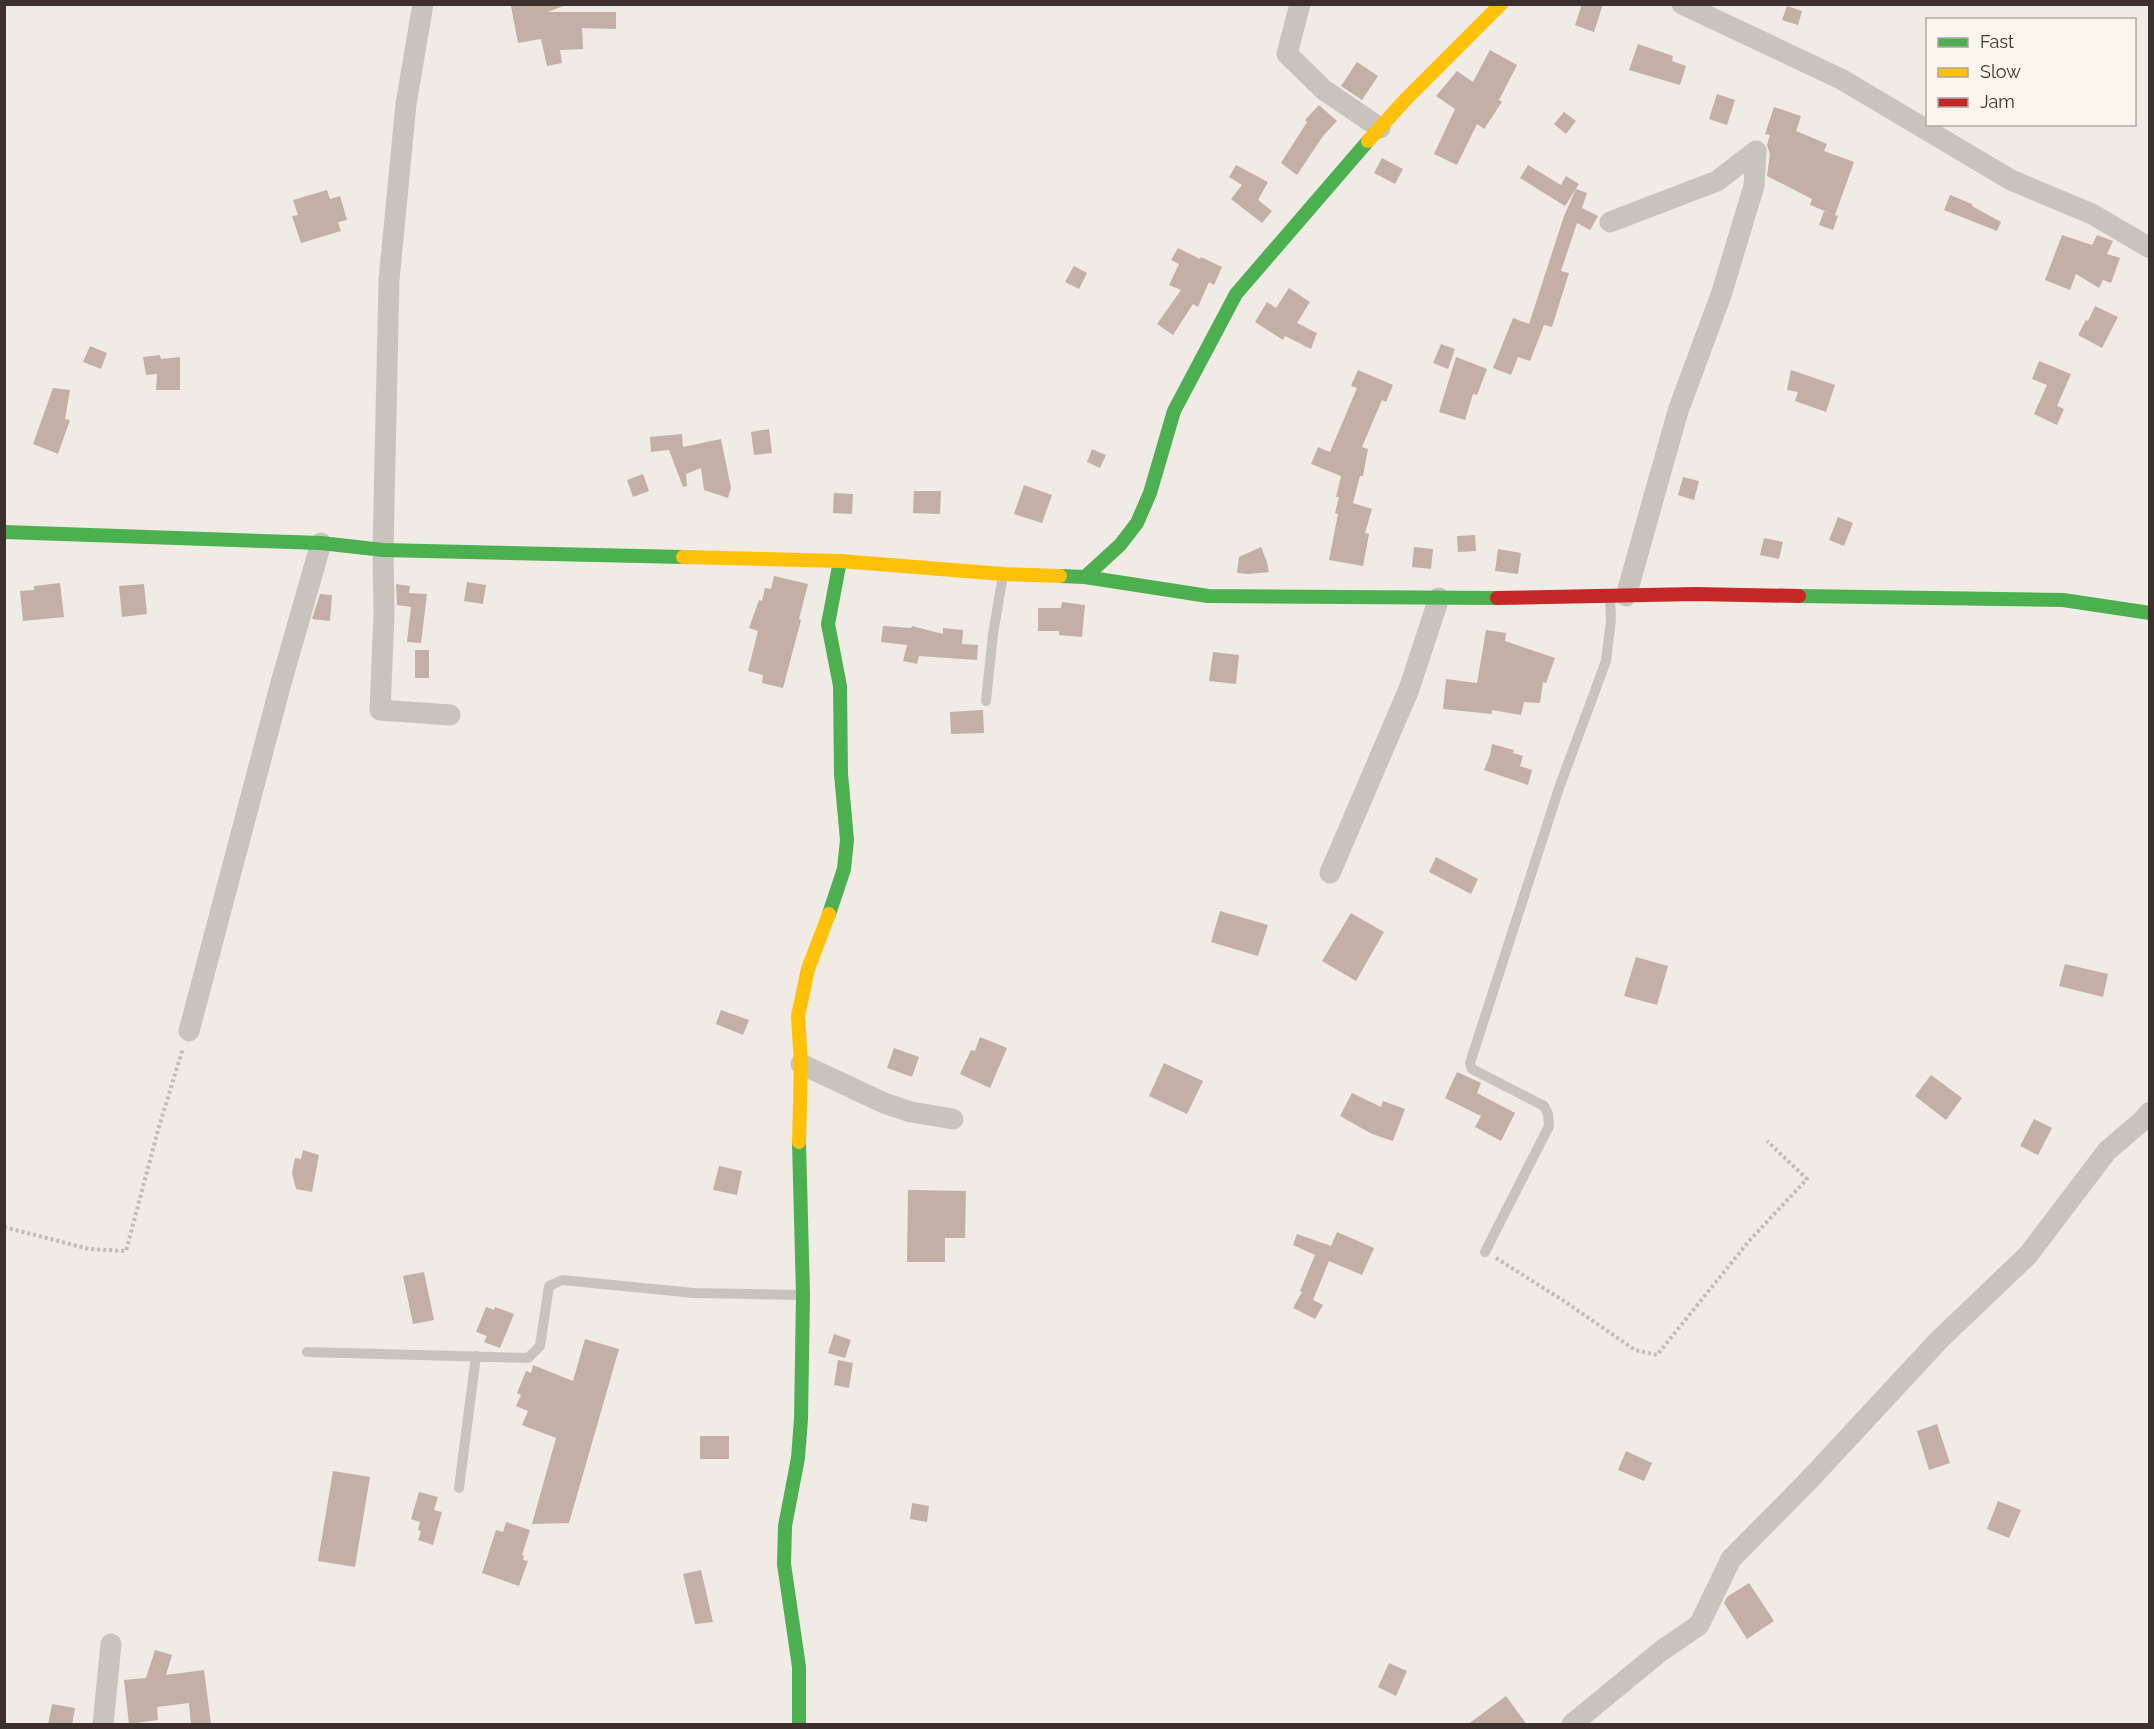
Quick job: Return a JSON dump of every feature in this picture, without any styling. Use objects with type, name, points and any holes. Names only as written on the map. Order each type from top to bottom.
[{"type":"street","points":[[423,4],[406,104],[389,280],[383,550],[384,614],[380,710],[450,715]]},
{"type":"street","points":[[1300,4],[1287,54],[1324,90],[1380,128]]},
{"type":"street","points":[[1085,577],[1120,545],[1137,524],[1150,493],[1174,411],[1236,294],[1328,184],[1405,100],[1501,4]]},
{"type":"street","points":[[1682,4],[1841,79],[2011,180],[2092,214],[2150,248]]},
{"type":"street","points":[[1610,222],[1718,182],[1756,151],[1754,186],[1721,295],[1678,411],[1618,597]]},
{"type":"street","points":[[4,532],[321,543],[383,550],[840,561],[1003,574],[1085,577],[1208,596],[1439,598],[1695,594],[2063,600],[2150,613]]},
{"type":"street","points":[[189,1030],[281,683],[321,543]]},
{"type":"street","points":[[799,1725],[799,1667],[784,1564],[785,1526],[798,1458],[801,1419],[803,1295],[799,1154],[801,1064],[798,1016],[802,991],[816,946],[844,869],[847,840],[841,774],[840,686],[828,624],[840,561]]},
{"type":"street","points":[[1330,873],[1369,777],[1409,689],[1439,598]]},
{"type":"street","points":[[801,1064],[884,1103],[911,1112],[953,1119]]},
{"type":"street","points":[[1572,1725],[1661,1650],[1699,1625],[1731,1559],[1810,1479],[1939,1341],[2028,1255],[2107,1150],[2150,1112]]},
{"type":"street","points":[[103,1725],[111,1644]]},
{"type":"lane","points":[[986,701],[993,634],[1003,574]]},
{"type":"lane","points":[[1485,1252],[1549,1126],[1548,1114],[1544,1106],[1472,1069],[1470,1063],[1559,788],[1606,660],[1611,620],[1618,597]]},
{"type":"lane","points":[[307,1352],[528,1358],[540,1346],[549,1286],[562,1280],[694,1293],[803,1295]]},
{"type":"lane","points":[[459,1488],[476,1356]]},
{"type":"path","points":[[4,1227],[89,1249],[126,1251],[158,1130],[189,1030]]},
{"type":"path","points":[[1485,1252],[1564,1301],[1635,1350],[1657,1355],[1749,1240],[1807,1179],[1767,1141]]},
{"type":"building","points":[[563,4],[548,12],[616,12],[616,29],[582,28],[583,49],[560,50],[562,63],[547,66],[541,39],[518,43],[511,6]]},
{"type":"building","points":[[1582,4],[1603,4],[1594,32],[1575,25]]},
{"type":"building","points":[[1787,6],[1802,11],[1798,25],[1782,20]]},
{"type":"building","points":[[1638,44],[1673,56],[1672,61],[1686,66],[1680,85],[1629,70]]},
{"type":"building","points":[[1490,50],[1517,65],[1499,100],[1502,102],[1484,129],[1477,124],[1457,165],[1434,154],[1455,109],[1436,96],[1457,71],[1473,82]]},
{"type":"building","points":[[1357,62],[1378,76],[1362,100],[1341,86]]},
{"type":"building","points":[[1717,94],[1735,100],[1727,125],[1709,119]]},
{"type":"building","points":[[1319,105],[1337,121],[1323,136],[1297,175],[1281,163],[1307,122],[1305,120]]},
{"type":"building","points":[[1774,107],[1801,116],[1796,131],[1827,144],[1824,151],[1854,162],[1835,215],[1810,205],[1812,199],[1767,176],[1770,154],[1767,145],[1770,135],[1765,134]]},
{"type":"building","points":[[1564,112],[1576,121],[1566,134],[1554,124]]},
{"type":"building","points":[[1382,158],[1403,169],[1395,184],[1374,173]]},
{"type":"building","points":[[1236,165],[1268,182],[1258,200],[1272,211],[1262,223],[1231,199],[1242,185],[1229,177]]},
{"type":"building","points":[[1528,165],[1561,185],[1566,176],[1579,184],[1565,206],[1520,178]]},
{"type":"building","points":[[1576,189],[1587,193],[1582,208],[1598,216],[1590,230],[1577,223],[1561,271],[1569,273],[1552,327],[1544,325],[1530,361],[1518,357],[1511,375],[1493,368],[1513,318],[1529,324],[1564,216]]},
{"type":"building","points":[[327,190],[330,199],[340,196],[347,220],[338,222],[341,231],[301,243],[292,216],[298,215],[293,200]]},
{"type":"building","points":[[1950,195],[1972,204],[2001,222],[1997,231],[1944,210]]},
{"type":"building","points":[[1824,211],[1838,216],[1833,230],[1819,225]]},
{"type":"building","points":[[2062,235],[2092,245],[2097,235],[2113,241],[2107,254],[2120,258],[2111,283],[2103,280],[2099,288],[2076,274],[2070,290],[2045,280]]},
{"type":"building","points":[[1178,248],[1222,267],[1214,285],[1209,282],[1198,307],[1193,304],[1173,335],[1157,324],[1181,290],[1169,285],[1179,264],[1171,260]]},
{"type":"building","points":[[1074,266],[1087,273],[1079,289],[1065,282]]},
{"type":"building","points":[[1289,288],[1310,302],[1297,323],[1317,333],[1311,349],[1285,336],[1283,340],[1255,322],[1267,302],[1276,308]]},
{"type":"building","points":[[2095,306],[2118,317],[2102,348],[2078,335]]},
{"type":"building","points":[[1441,344],[1455,349],[1448,369],[1433,363]]},
{"type":"building","points":[[90,346],[107,353],[101,369],[83,362]]},
{"type":"building","points":[[160,355],[161,359],[180,357],[180,390],[156,390],[157,374],[146,375],[143,357]]},
{"type":"building","points":[[1456,357],[1487,369],[1477,395],[1473,394],[1465,420],[1439,412]]},
{"type":"building","points":[[2039,361],[2071,374],[2057,406],[2064,409],[2057,425],[2034,414],[2047,385],[2032,379]]},
{"type":"building","points":[[1358,370],[1393,385],[1386,402],[1382,400],[1362,447],[1368,449],[1363,476],[1360,476],[1353,503],[1372,509],[1365,533],[1369,534],[1363,566],[1329,560],[1338,514],[1335,513],[1339,497],[1336,497],[1341,476],[1311,464],[1318,447],[1330,452],[1357,388],[1351,386]]},
{"type":"building","points":[[1791,370],[1835,385],[1826,412],[1795,401],[1798,392],[1787,390]]},
{"type":"building","points":[[53,388],[70,390],[65,419],[70,420],[58,454],[33,444]]},
{"type":"building","points":[[769,429],[772,453],[754,455],[751,432]]},
{"type":"building","points":[[682,434],[683,447],[721,439],[731,488],[728,498],[704,490],[701,468],[686,474],[687,486],[683,487],[669,450],[651,452],[650,437]]},
{"type":"building","points":[[1092,449],[1106,455],[1100,468],[1087,462]]},
{"type":"building","points":[[643,474],[649,491],[633,497],[627,480]]},
{"type":"building","points":[[1683,477],[1699,481],[1694,500],[1678,495]]},
{"type":"building","points":[[1024,485],[1052,495],[1042,523],[1014,514]]},
{"type":"building","points":[[914,491],[941,491],[940,514],[913,513]]},
{"type":"building","points":[[834,493],[853,494],[852,514],[833,513]]},
{"type":"building","points":[[1838,517],[1853,523],[1844,546],[1829,540]]},
{"type":"building","points":[[1475,535],[1476,551],[1458,552],[1457,536]]},
{"type":"building","points":[[1764,538],[1783,542],[1779,559],[1760,555]]},
{"type":"building","points":[[1261,547],[1269,572],[1237,573],[1239,557]]},
{"type":"building","points":[[1414,547],[1433,549],[1431,569],[1412,567]]},
{"type":"building","points":[[1498,549],[1521,553],[1518,574],[1495,571]]},
{"type":"building","points":[[774,576],[808,584],[783,688],[762,683],[763,675],[748,671],[758,631],[749,628],[759,600],[762,601],[765,588],[771,589]]},
{"type":"building","points":[[467,582],[486,585],[483,604],[464,601]]},
{"type":"building","points":[[60,583],[64,617],[23,621],[20,591],[34,590],[34,586]]},
{"type":"building","points":[[144,584],[147,614],[122,617],[119,586]]},
{"type":"building","points":[[396,584],[410,586],[409,593],[427,594],[421,643],[407,642],[411,607],[397,605]]},
{"type":"building","points":[[320,594],[332,595],[330,621],[312,619]]},
{"type":"building","points":[[1062,602],[1085,605],[1082,637],[1059,635],[1059,631],[1038,631],[1038,608],[1061,608]]},
{"type":"building","points":[[883,626],[911,628],[912,626],[943,634],[943,628],[963,630],[962,644],[978,645],[977,660],[919,656],[917,664],[903,661],[907,645],[881,642]]},
{"type":"building","points":[[1486,630],[1506,633],[1505,641],[1555,658],[1546,683],[1543,682],[1540,703],[1524,702],[1521,715],[1492,710],[1492,714],[1443,709],[1446,679],[1477,683]]},
{"type":"building","points":[[415,650],[429,650],[429,678],[415,678]]},
{"type":"building","points":[[1213,652],[1239,655],[1236,684],[1209,681]]},
{"type":"building","points":[[983,710],[984,733],[951,734],[950,712]]},
{"type":"building","points":[[1492,744],[1514,750],[1513,753],[1523,756],[1520,766],[1532,770],[1528,785],[1484,770]]},
{"type":"building","points":[[1436,857],[1478,879],[1471,894],[1429,872]]},
{"type":"building","points":[[1220,911],[1268,925],[1258,956],[1211,942]]},
{"type":"building","points":[[1351,913],[1384,932],[1356,981],[1322,961]]},
{"type":"building","points":[[1636,957],[1668,966],[1657,1005],[1624,996]]},
{"type":"building","points":[[2065,964],[2108,974],[2103,997],[2059,986]]},
{"type":"building","points":[[721,1010],[749,1020],[743,1035],[716,1024]]},
{"type":"building","points":[[980,1037],[1007,1048],[990,1088],[960,1074],[971,1050],[975,1051]]},
{"type":"building","points":[[894,1048],[919,1057],[912,1077],[887,1068]]},
{"type":"building","points":[[1164,1063],[1203,1081],[1187,1114],[1149,1096]]},
{"type":"building","points":[[1457,1072],[1481,1083],[1477,1093],[1515,1113],[1501,1141],[1475,1127],[1481,1116],[1445,1098]]},
{"type":"building","points":[[1931,1075],[1962,1098],[1946,1120],[1915,1096]]},
{"type":"building","points":[[1352,1093],[1381,1107],[1383,1101],[1405,1109],[1393,1141],[1372,1134],[1340,1116]]},
{"type":"building","points":[[2034,1119],[2052,1128],[2038,1155],[2020,1146]]},
{"type":"building","points":[[303,1150],[319,1155],[312,1192],[296,1189],[292,1173],[295,1158],[301,1159]]},
{"type":"building","points":[[719,1166],[742,1171],[737,1195],[713,1190]]},
{"type":"building","points":[[908,1190],[966,1191],[965,1238],[945,1238],[945,1262],[907,1262]]},
{"type":"building","points":[[1337,1232],[1374,1248],[1362,1275],[1329,1261],[1313,1300],[1323,1305],[1315,1319],[1293,1308],[1302,1292],[1300,1291],[1315,1255],[1293,1245],[1297,1234],[1331,1246]]},
{"type":"building","points":[[424,1272],[434,1320],[413,1324],[403,1276]]},
{"type":"building","points":[[486,1307],[494,1310],[495,1307],[514,1314],[500,1348],[484,1342],[487,1336],[476,1332]]},
{"type":"building","points":[[834,1334],[851,1340],[845,1358],[828,1353]]},
{"type":"building","points":[[585,1339],[619,1349],[569,1523],[532,1524],[556,1438],[522,1425],[528,1411],[516,1406],[521,1395],[517,1393],[526,1371],[531,1373],[533,1365],[573,1381]]},
{"type":"building","points":[[838,1360],[853,1363],[849,1388],[834,1385]]},
{"type":"building","points":[[1937,1424],[1950,1463],[1929,1470],[1917,1431]]},
{"type":"building","points":[[700,1436],[729,1436],[729,1459],[700,1459]]},
{"type":"building","points":[[1626,1451],[1652,1463],[1644,1481],[1618,1470]]},
{"type":"building","points":[[333,1471],[370,1477],[355,1567],[318,1561]]},
{"type":"building","points":[[419,1492],[438,1497],[434,1510],[442,1512],[433,1545],[418,1540],[421,1531],[418,1530],[420,1522],[411,1519]]},
{"type":"building","points":[[1998,1501],[2021,1510],[2009,1538],[1987,1529]]},
{"type":"building","points":[[912,1503],[929,1506],[927,1522],[910,1519]]},
{"type":"building","points":[[506,1522],[530,1530],[522,1555],[523,1560],[528,1561],[519,1586],[482,1573],[496,1530],[503,1532]]},
{"type":"building","points":[[701,1570],[713,1622],[695,1624],[683,1574]]},
{"type":"building","points":[[1749,1583],[1774,1621],[1747,1639],[1724,1603],[1727,1597]]},
{"type":"building","points":[[155,1650],[172,1655],[166,1675],[204,1670],[211,1724],[191,1725],[189,1703],[157,1707],[158,1720],[129,1724],[124,1680],[146,1678]]},
{"type":"building","points":[[1389,1663],[1407,1671],[1396,1696],[1378,1687]]},
{"type":"building","points":[[1506,1696],[1527,1725],[1467,1725]]},
{"type":"building","points":[[52,1704],[75,1708],[72,1725],[48,1725]]},
{"type":"traffic: fast","points":[[1060,576],[1085,577],[1120,545],[1137,523],[1150,493],[1174,411],[1236,294],[1368,141]]},
{"type":"traffic: fast","points":[[4,532],[321,543],[383,550],[683,557]]},
{"type":"traffic: fast","points":[[829,914],[844,869],[847,840],[841,774],[840,686],[828,624],[840,561]]},
{"type":"traffic: fast","points":[[1085,577],[1208,596],[1497,598]]},
{"type":"traffic: fast","points":[[1799,596],[2063,600],[2150,613]]},
{"type":"traffic: fast","points":[[799,1142],[803,1295],[801,1419],[798,1458],[785,1526],[784,1564],[799,1667],[799,1724]]},
{"type":"traffic: slow","points":[[1368,141],[1405,100],[1501,4]]},
{"type":"traffic: slow","points":[[683,557],[840,561],[1003,574],[1060,576]]},
{"type":"traffic: slow","points":[[799,1142],[801,1064],[798,1016],[808,969],[829,914]]},
{"type":"traffic: jam","points":[[1497,598],[1695,594],[1799,596]]}]
